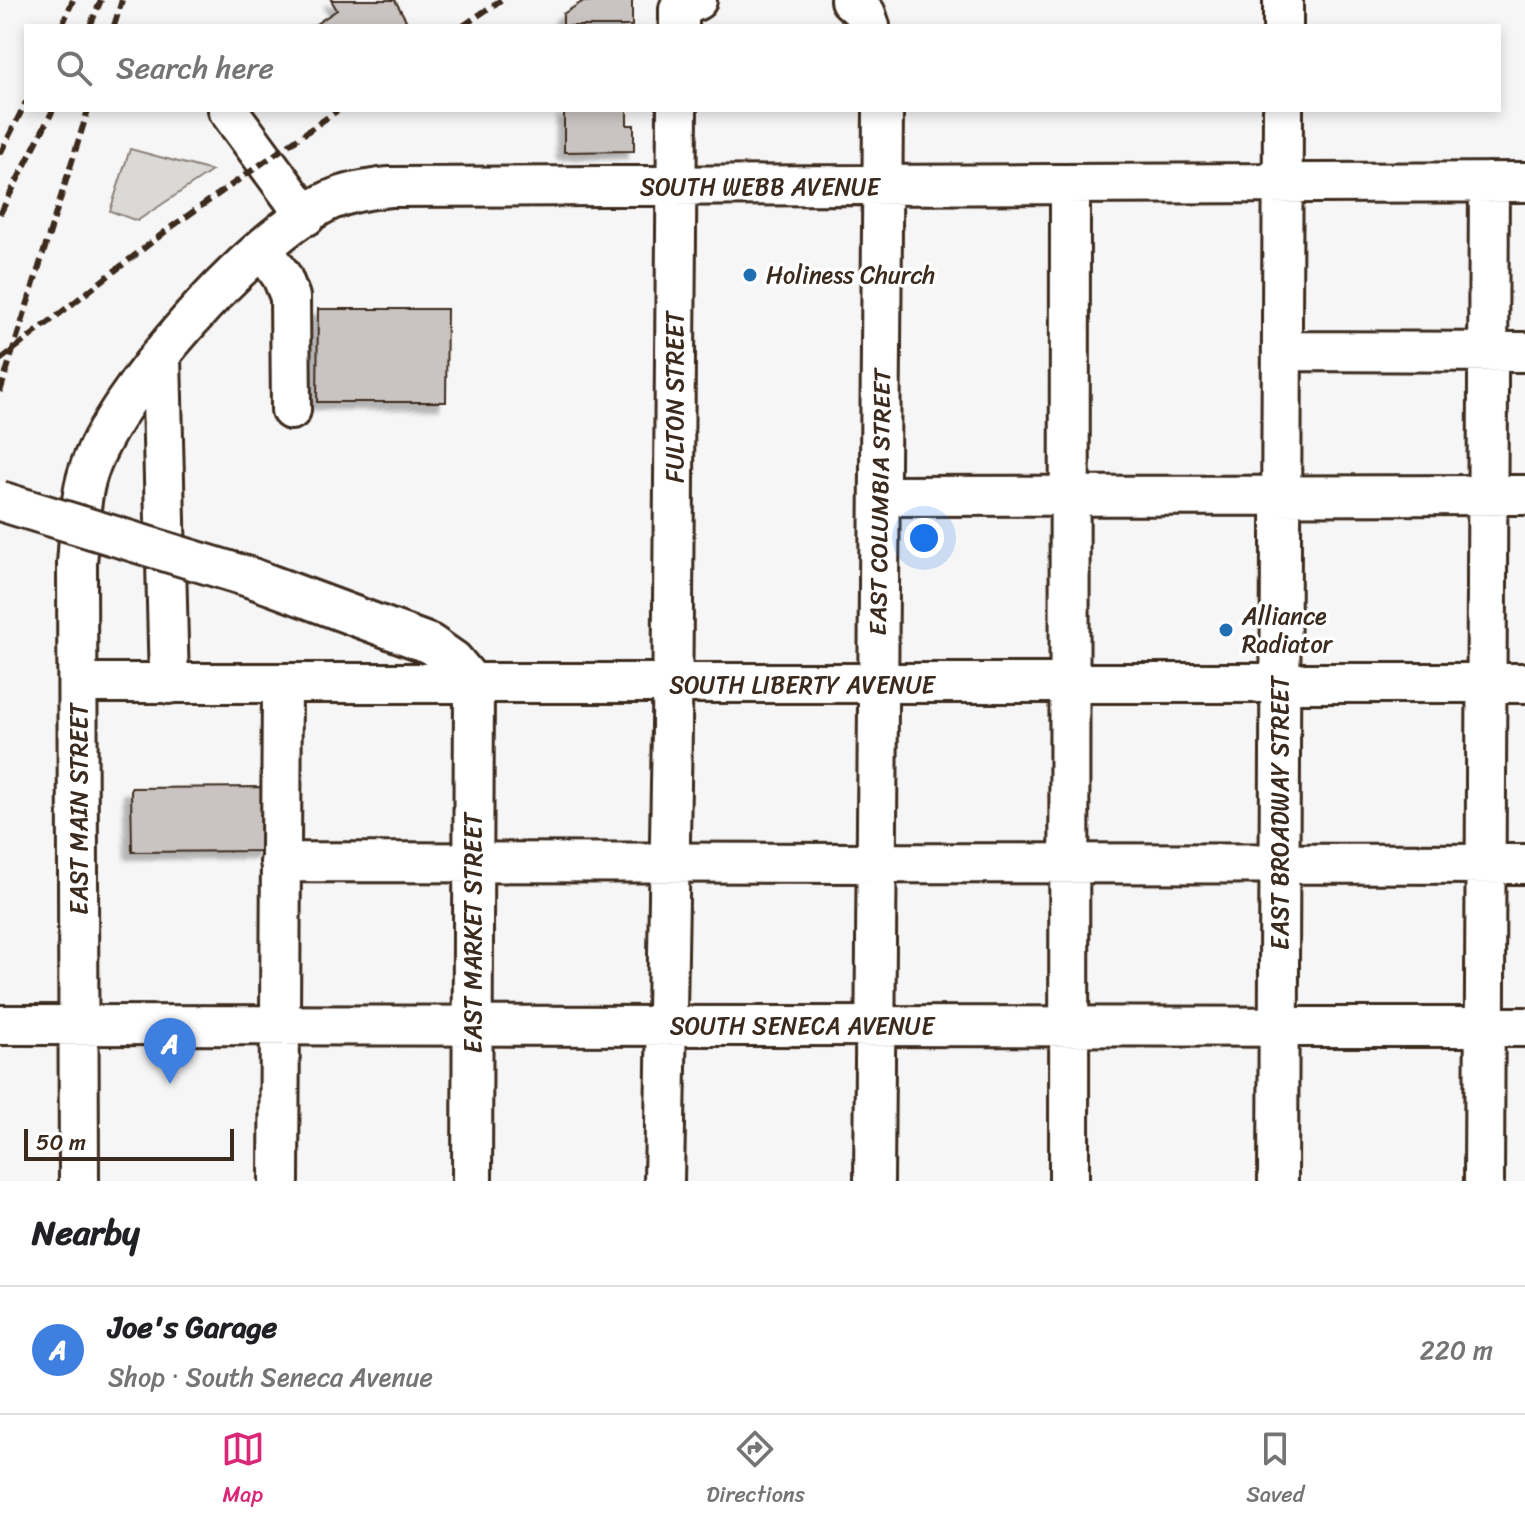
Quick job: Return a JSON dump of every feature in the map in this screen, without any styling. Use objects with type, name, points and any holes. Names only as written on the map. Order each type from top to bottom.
[{"type":"street","points":[[850,0],[866,14],[869,24]]},
{"type":"street","points":[[1283,0],[1283,24]]},
{"type":"street","points":[[229,112],[306,216]]},
{"type":"street","name":"FULTON STREET","points":[[664,1181],[664,1026],[673,685],[677,112]]},
{"type":"street","name":"EAST COLUMBIA STREET","points":[[874,1181],[883,112]]},
{"type":"street","name":"EAST BROADWAY STREET","points":[[1278,1181],[1283,112]]},
{"type":"street","points":[[1484,1181],[1486,864],[1506,683],[1507,182]]},
{"type":"street","name":"SOUTH WEBB AVENUE","points":[[102,441],[161,357],[217,293],[263,249],[306,216],[350,193],[390,187],[1507,182]]},
{"type":"street","points":[[1069,1181],[1070,185]]},
{"type":"street","points":[[263,249],[282,277],[290,297],[291,410]]},
{"type":"street","points":[[1283,351],[1507,352]]},
{"type":"street","points":[[161,357],[169,684]]},
{"type":"street","name":"EAST MAIN STREET","points":[[79,1181],[80,683],[77,563],[81,511],[88,474],[102,441]]},
{"type":"street","points":[[880,496],[1507,495]]},
{"type":"street","points":[[0,501],[252,578],[430,644],[453,660],[474,685]]},
{"type":"street","name":"SOUTH LIBERTY AVENUE","points":[[80,683],[1506,683]]},
{"type":"street","points":[[279,1181],[282,684]]},
{"type":"street","name":"EAST MARKET STREET","points":[[472,1181],[474,685]]},
{"type":"street","points":[[280,862],[473,859],[669,865],[877,861],[1525,864]]},
{"type":"street","name":"SOUTH SENECA AVENUE","points":[[0,1025],[1525,1027]]},
{"type":"shaded area","points":[[130,149],[212,171],[137,221],[110,211]]},
{"type":"building","points":[[331,0],[395,0],[406,20],[400,24],[316,24],[337,10]]},
{"type":"building","points":[[632,0],[632,24],[563,24],[563,14],[582,2]]},
{"type":"building","points":[[564,112],[627,112],[627,125],[634,125],[634,151],[564,152]]},
{"type":"building","points":[[318,309],[447,309],[446,402],[317,402]]},
{"type":"building","points":[[265,787],[265,851],[132,852],[131,788]]},
{"type":"railway","points":[[63,24],[73,0]]},
{"type":"railway","points":[[91,24],[101,0]]},
{"type":"railway","points":[[115,24],[122,0]]},
{"type":"railway","points":[[466,24],[501,0]]},
{"type":"railway","points":[[0,154],[24,106]]},
{"type":"railway","points":[[0,214],[52,112]]},
{"type":"railway","points":[[0,392],[87,112]]},
{"type":"railway","points":[[0,360],[170,228],[335,112]]},
{"type":"place","name":"Holiness Church","points":[[750,275]]},
{"type":"place","name":"Alliance Radiator","points":[[1226,630]]},
{"type":"place","name":"Joe's Garage","points":[[170,1084]]}]
